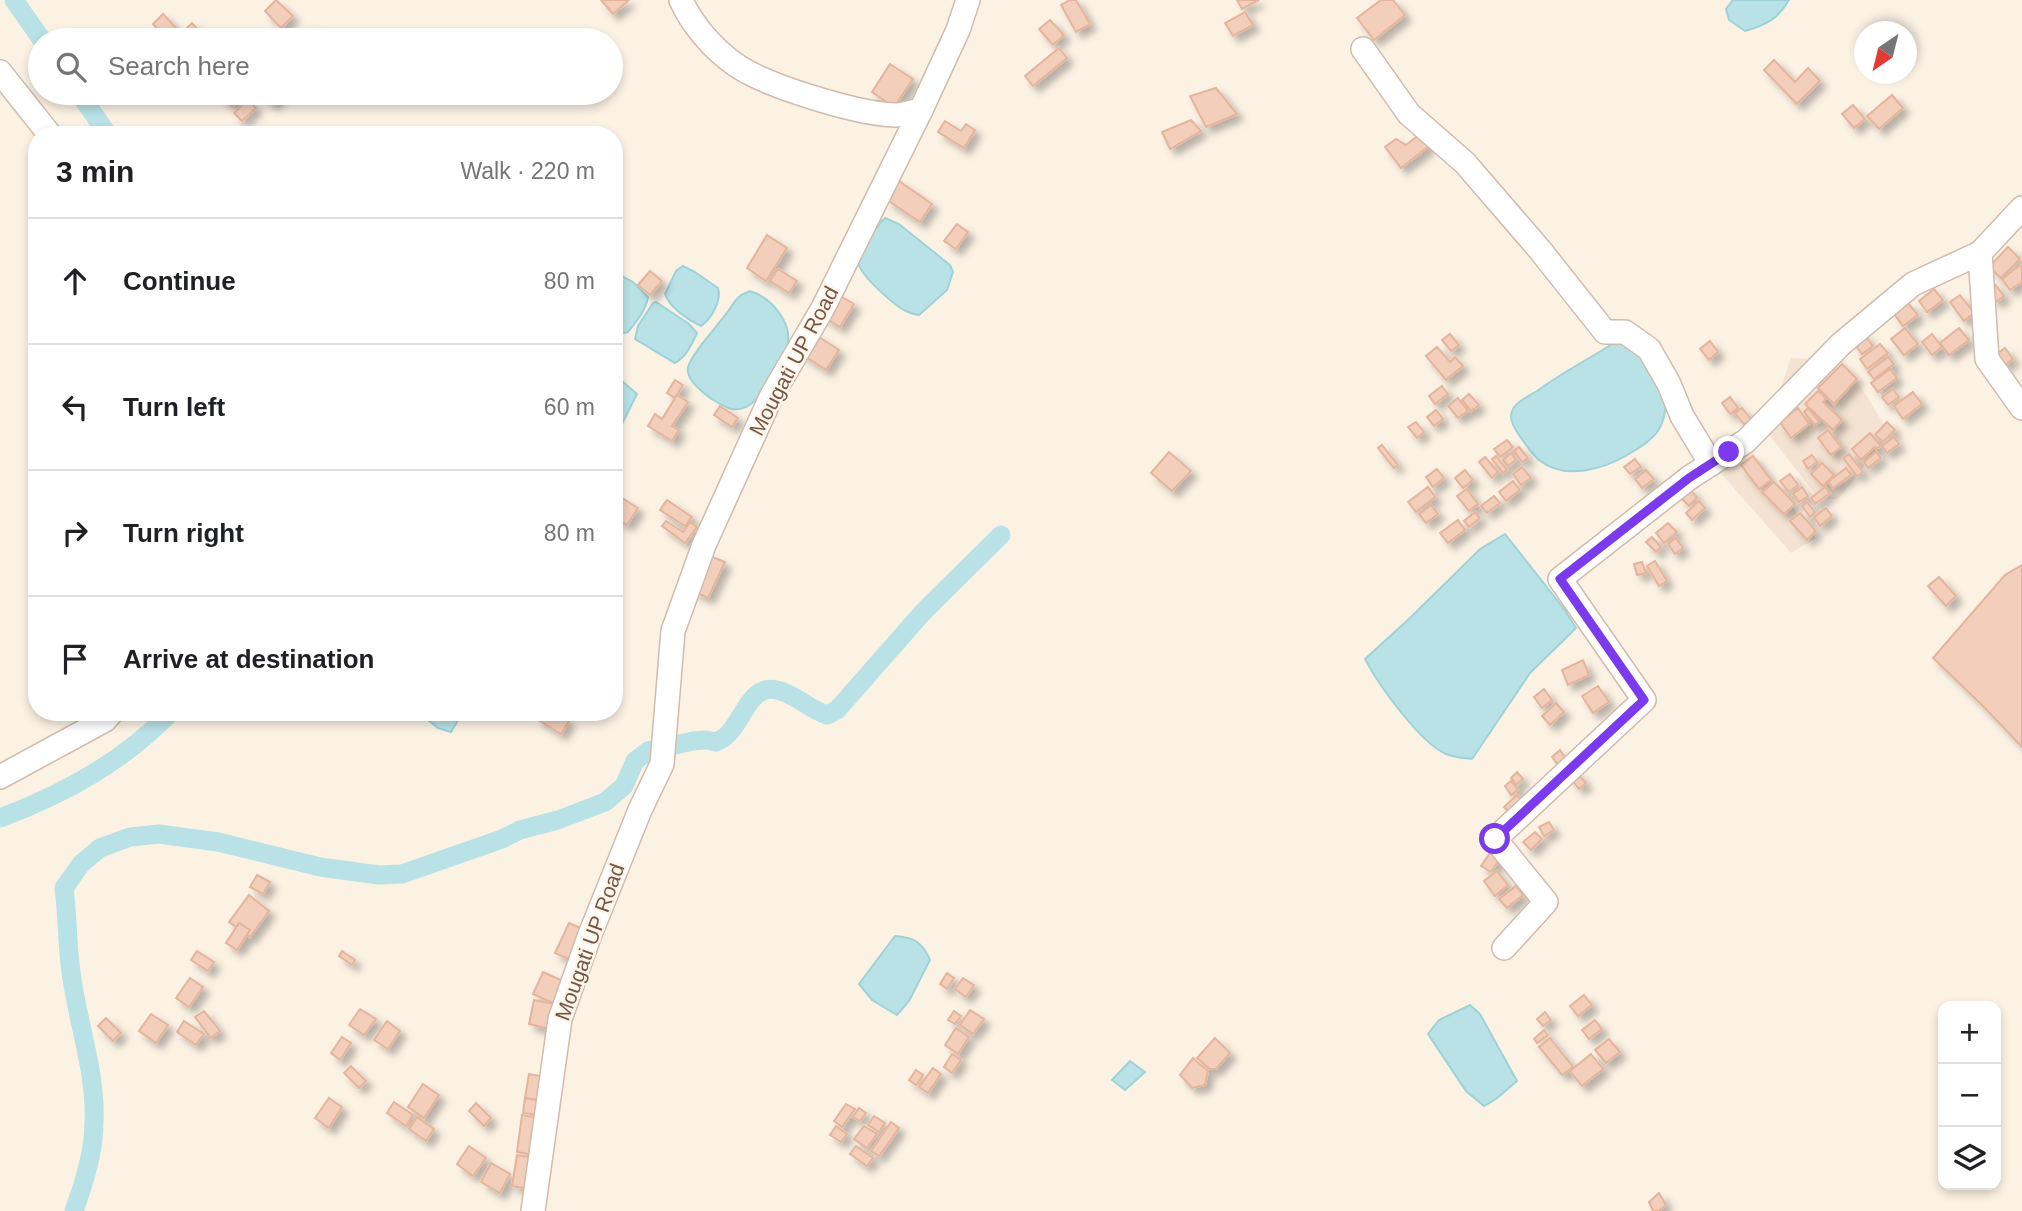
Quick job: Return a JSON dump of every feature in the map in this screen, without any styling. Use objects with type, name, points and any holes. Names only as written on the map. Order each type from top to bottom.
[{"type":"street","points":[[681,0],[701,32],[719,52],[738,67],[775,85],[857,108],[896,115],[921,110]]},
{"type":"street","name":"Mougati UP Road","points":[[533,1211],[560,1019],[629,835],[662,764],[674,631],[704,545],[771,397],[823,307],[921,110],[958,30],[968,0]]},
{"type":"street","points":[[1363,49],[1409,114],[1465,163],[1540,250],[1605,332],[1625,332],[1649,349],[1669,384],[1682,416],[1711,464]]},
{"type":"street","points":[[0,72],[44,126]]},
{"type":"street","points":[[1504,948],[1546,902],[1495,839],[1644,700],[1560,579],[1689,478],[1746,441],[1841,344],[1913,284],[1980,253],[2022,208]]},
{"type":"street","points":[[1980,253],[1987,359],[2022,408]]},
{"type":"street","points":[[0,777],[103,721]]},
{"type":"shaded area","points":[[1791,358],[1844,360],[1890,434],[1838,499],[1819,499],[1766,431]]},
{"type":"shaded area","points":[[1750,449],[1816,538],[1791,553],[1709,460]]},
{"type":"water","points":[[1733,0],[1789,0],[1771,20],[1745,31],[1729,20],[1726,9]]},
{"type":"water","points":[[885,218],[899,224],[950,265],[953,272],[947,290],[919,315],[909,313],[887,298],[860,267],[858,261],[862,250]]},
{"type":"water","points":[[683,266],[718,288],[715,309],[701,326],[680,313],[670,304],[665,294],[676,271]]},
{"type":"water","points":[[623,277],[633,282],[648,297],[640,316],[625,333]]},
{"type":"water","points":[[750,291],[766,299],[779,313],[787,330],[787,348],[754,402],[742,409],[732,409],[711,399],[697,387],[691,380],[688,367],[696,352],[735,301]]},
{"type":"water","points":[[656,302],[689,324],[697,333],[686,354],[675,363],[635,339],[638,326]]},
{"type":"water","points":[[1623,337],[1667,384],[1665,414],[1658,431],[1649,441],[1629,454],[1596,468],[1561,470],[1539,460],[1513,425],[1511,413],[1515,406]]},
{"type":"water","points":[[623,382],[637,394],[623,422]]},
{"type":"water","points":[[1505,534],[1576,628],[1530,673],[1472,759],[1452,756],[1436,748],[1412,726],[1379,683],[1365,659],[1480,549]]},
{"type":"water","points":[[429,721],[458,721],[451,732],[438,728]]},
{"type":"water","points":[[895,936],[917,942],[930,960],[909,1001],[897,1015],[872,1000],[859,984]]},
{"type":"water","points":[[1470,1005],[1480,1014],[1517,1081],[1484,1106],[1466,1091],[1428,1034],[1439,1020]]},
{"type":"water","points":[[1130,1061],[1145,1072],[1125,1090],[1112,1080]]},
{"type":"building","points":[[276,0],[293,16],[281,28],[265,11]]},
{"type":"building","points":[[601,0],[629,0],[613,14]]},
{"type":"building","points":[[1076,0],[1090,24],[1076,32],[1061,5]]},
{"type":"building","points":[[1237,0],[1259,0],[1242,9]]},
{"type":"building","points":[[1381,0],[1393,0],[1405,15],[1374,40],[1357,18]]},
{"type":"building","points":[[1245,12],[1253,25],[1233,36],[1225,23]]},
{"type":"building","points":[[163,14],[176,28],[157,28],[153,24]]},
{"type":"building","points":[[1050,20],[1064,35],[1053,45],[1039,29]]},
{"type":"building","points":[[1059,48],[1067,58],[1033,86],[1025,76]]},
{"type":"building","points":[[1774,60],[1795,82],[1808,68],[1820,81],[1797,104],[1764,70]]},
{"type":"building","points":[[890,64],[913,79],[894,107],[872,92]]},
{"type":"building","points":[[1216,88],[1237,114],[1206,127],[1190,96]]},
{"type":"building","points":[[1892,95],[1903,108],[1879,129],[1867,116]]},
{"type":"building","points":[[243,105],[253,105],[256,108],[242,121],[234,113]]},
{"type":"building","points":[[1853,105],[1865,119],[1854,128],[1842,114]]},
{"type":"building","points":[[1191,120],[1201,131],[1170,149],[1162,132]]},
{"type":"building","points":[[945,121],[961,131],[966,124],[975,130],[964,148],[938,132]]},
{"type":"building","points":[[1420,134],[1429,146],[1401,168],[1385,147],[1396,139],[1406,145]]},
{"type":"building","points":[[899,181],[932,204],[920,222],[887,200]]},
{"type":"building","points":[[957,224],[968,232],[956,249],[944,241]]},
{"type":"building","points":[[767,235],[787,248],[766,281],[747,268]]},
{"type":"building","points":[[2008,247],[2020,259],[2001,278],[1989,267]]},
{"type":"building","points":[[2020,265],[2022,282],[2010,290],[2002,279]]},
{"type":"building","points":[[778,269],[797,281],[789,293],[770,281]]},
{"type":"building","points":[[650,271],[662,281],[650,295],[638,285]]},
{"type":"building","points":[[1994,283],[2004,296],[1996,302],[1987,289]]},
{"type":"building","points":[[1934,289],[1943,300],[1927,312],[1919,301]]},
{"type":"building","points":[[1960,295],[1974,313],[1964,321],[1950,302]]},
{"type":"building","points":[[842,297],[854,304],[840,327],[822,316],[834,309]]},
{"type":"building","points":[[1908,303],[1918,315],[1903,326],[1894,314]]},
{"type":"building","points":[[1905,328],[1918,344],[1904,355],[1891,339]]},
{"type":"building","points":[[1959,328],[1969,340],[1949,355],[1940,343]]},
{"type":"building","points":[[813,333],[839,350],[826,370],[800,353]]},
{"type":"building","points":[[1450,334],[1459,345],[1451,351],[1442,340]]},
{"type":"building","points":[[1864,334],[1873,346],[1862,354],[1853,342]]},
{"type":"building","points":[[1932,334],[1942,347],[1932,355],[1922,342]]},
{"type":"building","points":[[1710,341],[1718,352],[1709,360],[1700,349]]},
{"type":"building","points":[[1880,344],[1888,353],[1867,369],[1860,359]]},
{"type":"building","points":[[1437,347],[1450,362],[1455,357],[1463,366],[1446,380],[1426,356]]},
{"type":"building","points":[[2005,348],[2013,359],[2004,366],[1996,355]]},
{"type":"building","points":[[1888,357],[1894,364],[1874,379],[1868,372]]},
{"type":"building","points":[[1842,364],[1857,379],[1834,404],[1818,388]]},
{"type":"building","points":[[1890,369],[1897,378],[1878,392],[1871,383]]},
{"type":"building","points":[[675,380],[683,385],[675,398],[667,393]]},
{"type":"building","points":[[1442,386],[1448,394],[1435,404],[1429,396]]},
{"type":"building","points":[[1893,389],[1899,397],[1888,405],[1882,397]]},
{"type":"building","points":[[1818,391],[1826,398],[1823,402],[1842,420],[1833,430],[1805,404]]},
{"type":"building","points":[[1913,392],[1922,404],[1903,419],[1894,406]]},
{"type":"building","points":[[1469,394],[1479,405],[1471,411],[1462,400]]},
{"type":"building","points":[[677,395],[688,402],[672,426],[679,430],[672,441],[648,426],[655,414],[662,419]]},
{"type":"building","points":[[1730,397],[1738,408],[1730,414],[1722,403]]},
{"type":"building","points":[[1458,398],[1468,411],[1458,418],[1448,406]]},
{"type":"building","points":[[720,406],[738,418],[732,427],[714,415]]},
{"type":"building","points":[[1742,408],[1754,423],[1747,428],[1735,413]]},
{"type":"building","points":[[1798,408],[1809,424],[1791,438],[1780,422]]},
{"type":"building","points":[[1808,408],[1819,422],[1815,425],[1804,412]]},
{"type":"building","points":[[1436,410],[1443,419],[1434,426],[1427,417]]},
{"type":"building","points":[[1416,422],[1424,432],[1417,438],[1408,427]]},
{"type":"building","points":[[1887,422],[1895,430],[1883,442],[1875,435]]},
{"type":"building","points":[[1828,430],[1841,447],[1831,455],[1818,438]]},
{"type":"building","points":[[1870,433],[1881,446],[1876,449],[1875,447],[1861,460],[1852,449]]},
{"type":"building","points":[[1894,437],[1899,444],[1887,453],[1882,446]]},
{"type":"building","points":[[1507,440],[1513,447],[1500,457],[1494,449]]},
{"type":"building","points":[[1382,445],[1398,465],[1394,468],[1378,448]]},
{"type":"building","points":[[1519,447],[1528,458],[1522,462],[1514,451]]},
{"type":"building","points":[[1169,452],[1191,471],[1172,491],[1151,473]]},
{"type":"building","points":[[1876,452],[1881,458],[1868,468],[1864,462]]},
{"type":"building","points":[[1511,453],[1516,460],[1508,466],[1503,460]]},
{"type":"building","points":[[1849,454],[1863,472],[1857,476],[1843,458]]},
{"type":"building","points":[[1812,455],[1817,462],[1808,469],[1803,461]]},
{"type":"building","points":[[1496,456],[1507,470],[1503,473],[1492,459]]},
{"type":"building","points":[[1753,456],[1771,480],[1759,489],[1741,465]]},
{"type":"building","points":[[1485,457],[1498,472],[1492,478],[1479,462]]},
{"type":"building","points":[[1635,459],[1641,467],[1630,474],[1624,467]]},
{"type":"building","points":[[1822,463],[1834,475],[1823,486],[1811,474]]},
{"type":"building","points":[[1522,467],[1531,478],[1521,485],[1513,474]]},
{"type":"building","points":[[1846,468],[1851,475],[1833,488],[1828,482]]},
{"type":"building","points":[[1437,469],[1444,478],[1433,487],[1426,477]]},
{"type":"building","points":[[1465,470],[1473,480],[1463,488],[1455,478]]},
{"type":"building","points":[[1646,470],[1654,479],[1642,488],[1635,479]]},
{"type":"building","points":[[1790,474],[1798,485],[1789,492],[1780,481]]},
{"type":"building","points":[[1513,481],[1520,490],[1506,501],[1499,492]]},
{"type":"building","points":[[1774,482],[1795,504],[1784,514],[1762,492]]},
{"type":"building","points":[[1428,487],[1435,497],[1416,512],[1408,502]]},
{"type":"building","points":[[1802,487],[1808,496],[1799,502],[1793,494]]},
{"type":"building","points":[[1825,487],[1830,493],[1815,504],[1811,498]]},
{"type":"building","points":[[1688,488],[1697,497],[1689,506],[1680,497]]},
{"type":"building","points":[[1467,489],[1478,504],[1469,511],[1457,496]]},
{"type":"building","points":[[1494,496],[1500,503],[1487,513],[1481,506]]},
{"type":"building","points":[[623,499],[638,508],[627,525],[623,523]]},
{"type":"building","points":[[667,500],[692,517],[685,526],[660,510]]},
{"type":"building","points":[[1699,501],[1705,508],[1692,520],[1686,513]]},
{"type":"building","points":[[1807,502],[1815,512],[1810,517],[1802,506]]},
{"type":"building","points":[[1431,505],[1438,514],[1426,523],[1419,514]]},
{"type":"building","points":[[1826,508],[1832,516],[1820,526],[1814,517]]},
{"type":"building","points":[[1475,512],[1480,518],[1469,527],[1464,521]]},
{"type":"building","points":[[1800,513],[1816,531],[1807,540],[1790,521]]},
{"type":"building","points":[[1458,520],[1465,530],[1448,543],[1440,533]]},
{"type":"building","points":[[666,521],[683,532],[690,522],[697,527],[685,543],[662,526]]},
{"type":"building","points":[[1668,523],[1677,532],[1664,543],[1656,533]]},
{"type":"building","points":[[1652,537],[1661,547],[1656,552],[1646,542]]},
{"type":"building","points":[[1676,538],[1683,548],[1675,554],[1668,544]]},
{"type":"building","points":[[710,556],[725,562],[708,598],[693,591]]},
{"type":"building","points":[[1655,561],[1667,581],[1659,586],[1647,566]]},
{"type":"building","points":[[1642,562],[1646,573],[1637,575],[1634,564]]},
{"type":"building","points":[[2022,565],[2022,747],[1933,658],[2005,575]]},
{"type":"building","points":[[1939,577],[1956,596],[1946,606],[1928,586]]},
{"type":"building","points":[[1583,660],[1589,675],[1568,685],[1562,670]]},
{"type":"building","points":[[1598,686],[1609,702],[1593,713],[1582,696]]},
{"type":"building","points":[[1544,689],[1552,700],[1542,708],[1534,697]]},
{"type":"building","points":[[1556,703],[1564,712],[1550,725],[1542,716]]},
{"type":"building","points":[[540,721],[569,721],[561,734]]},
{"type":"building","points":[[1560,750],[1569,763],[1561,769],[1552,757]]},
{"type":"building","points":[[1575,771],[1586,783],[1579,789],[1569,776]]},
{"type":"building","points":[[1517,772],[1523,779],[1516,785],[1511,778]]},
{"type":"building","points":[[1511,781],[1518,790],[1511,795],[1505,786]]},
{"type":"building","points":[[1517,795],[1524,802],[1511,814],[1504,807]]},
{"type":"building","points":[[1549,822],[1554,830],[1544,836],[1539,827]]},
{"type":"building","points":[[1535,832],[1542,839],[1531,850],[1523,842]]},
{"type":"building","points":[[1490,853],[1499,860],[1491,872],[1481,866]]},
{"type":"building","points":[[1497,871],[1508,885],[1495,896],[1484,881]]},
{"type":"building","points":[[257,875],[270,882],[263,894],[250,887]]},
{"type":"building","points":[[1516,886],[1523,895],[1507,908],[1499,899]]},
{"type":"building","points":[[249,895],[269,911],[250,937],[229,922]]},
{"type":"building","points":[[239,923],[250,930],[237,950],[226,943]]},
{"type":"building","points":[[569,923],[585,930],[571,960],[555,953]]},
{"type":"building","points":[[197,951],[214,962],[208,971],[191,960]]},
{"type":"building","points":[[342,951],[355,960],[352,965],[339,956]]},
{"type":"building","points":[[543,972],[565,982],[555,1004],[533,994]]},
{"type":"building","points":[[947,973],[954,978],[947,989],[940,984]]},
{"type":"building","points":[[190,978],[203,987],[189,1007],[176,998]]},
{"type":"building","points":[[963,978],[974,985],[966,997],[955,989]]},
{"type":"building","points":[[1584,995],[1592,1005],[1578,1016],[1570,1006]]},
{"type":"building","points":[[534,1000],[554,1004],[549,1029],[529,1024]]},
{"type":"building","points":[[360,1009],[376,1019],[364,1035],[349,1025]]},
{"type":"building","points":[[970,1010],[984,1019],[973,1034],[960,1025]]},
{"type":"building","points":[[204,1011],[220,1031],[211,1038],[195,1017]]},
{"type":"building","points":[[954,1011],[961,1016],[955,1024],[948,1020]]},
{"type":"building","points":[[1545,1012],[1551,1020],[1543,1026],[1537,1019]]},
{"type":"building","points":[[151,1014],[168,1025],[156,1043],[139,1031]]},
{"type":"building","points":[[106,1018],[121,1033],[113,1041],[98,1026]]},
{"type":"building","points":[[1595,1020],[1602,1029],[1589,1039],[1582,1030]]},
{"type":"building","points":[[184,1021],[204,1034],[196,1045],[177,1032]]},
{"type":"building","points":[[387,1021],[400,1031],[388,1049],[374,1040]]},
{"type":"building","points":[[956,1028],[969,1037],[958,1054],[945,1045]]},
{"type":"building","points":[[1544,1030],[1548,1035],[1537,1043],[1534,1039]]},
{"type":"building","points":[[342,1037],[351,1043],[340,1060],[331,1053]]},
{"type":"building","points":[[1215,1038],[1230,1053],[1216,1069],[1210,1069],[1197,1058]]},
{"type":"building","points":[[1550,1038],[1573,1067],[1562,1075],[1539,1047]]},
{"type":"building","points":[[1609,1039],[1620,1052],[1606,1063],[1595,1050]]},
{"type":"building","points":[[952,1054],[961,1060],[952,1073],[944,1067]]},
{"type":"building","points":[[1591,1054],[1603,1069],[1582,1086],[1570,1071]]},
{"type":"building","points":[[1193,1058],[1208,1071],[1205,1085],[1192,1088],[1180,1075]]},
{"type":"building","points":[[351,1066],[366,1081],[359,1088],[344,1073]]},
{"type":"building","points":[[933,1068],[941,1074],[928,1093],[919,1087]]},
{"type":"building","points":[[916,1070],[923,1075],[916,1085],[909,1080]]},
{"type":"building","points":[[529,1074],[545,1077],[542,1100],[525,1098]]},
{"type":"building","points":[[423,1084],[439,1095],[424,1118],[408,1107]]},
{"type":"building","points":[[329,1098],[342,1107],[329,1128],[315,1118]]},
{"type":"building","points":[[525,1098],[541,1101],[539,1115],[523,1113]]},
{"type":"building","points":[[394,1102],[413,1115],[406,1126],[387,1113]]},
{"type":"building","points":[[476,1103],[491,1118],[484,1126],[469,1111]]},
{"type":"building","points":[[846,1104],[855,1109],[842,1127],[834,1121]]},
{"type":"building","points":[[859,1108],[866,1113],[860,1121],[853,1117]]},
{"type":"building","points":[[522,1115],[539,1118],[534,1155],[517,1152]]},
{"type":"building","points":[[874,1116],[885,1123],[879,1132],[868,1125]]},
{"type":"building","points":[[417,1117],[434,1129],[426,1141],[409,1129]]},
{"type":"building","points":[[891,1122],[899,1128],[879,1156],[871,1151]]},
{"type":"building","points":[[836,1126],[847,1134],[841,1142],[830,1135]]},
{"type":"building","points":[[864,1126],[877,1134],[867,1148],[854,1139]]},
{"type":"building","points":[[469,1146],[486,1158],[473,1176],[457,1164]]},
{"type":"building","points":[[856,1146],[873,1158],[867,1166],[850,1154]]},
{"type":"building","points":[[517,1155],[535,1158],[530,1189],[512,1186]]},
{"type":"building","points":[[491,1163],[510,1174],[500,1193],[481,1182]]},
{"type":"building","points":[[1659,1193],[1666,1205],[1659,1211],[1653,1211],[1649,1202]]},
{"type":"waterway","points":[[14,0],[34,28]]},
{"type":"waterway","points":[[87,105],[102,126]]},
{"type":"waterway","points":[[74,1211],[90,1156],[94,1133],[94,1104],[90,1068],[70,968],[64,888],[81,864],[100,848],[130,837],[159,834],[218,842],[320,867],[379,875],[402,874],[502,839],[520,830],[558,820],[605,802],[624,786],[635,761],[648,751],[693,741],[716,742],[723,739],[760,692],[768,689],[784,692],[827,715],[837,710],[924,611],[1001,535]]},
{"type":"waterway","points":[[0,818],[92,775],[133,746],[162,721]]},
{"type":"route","points":[[1495,839],[1644,700],[1560,579],[1689,478],[1729,452]]}]
